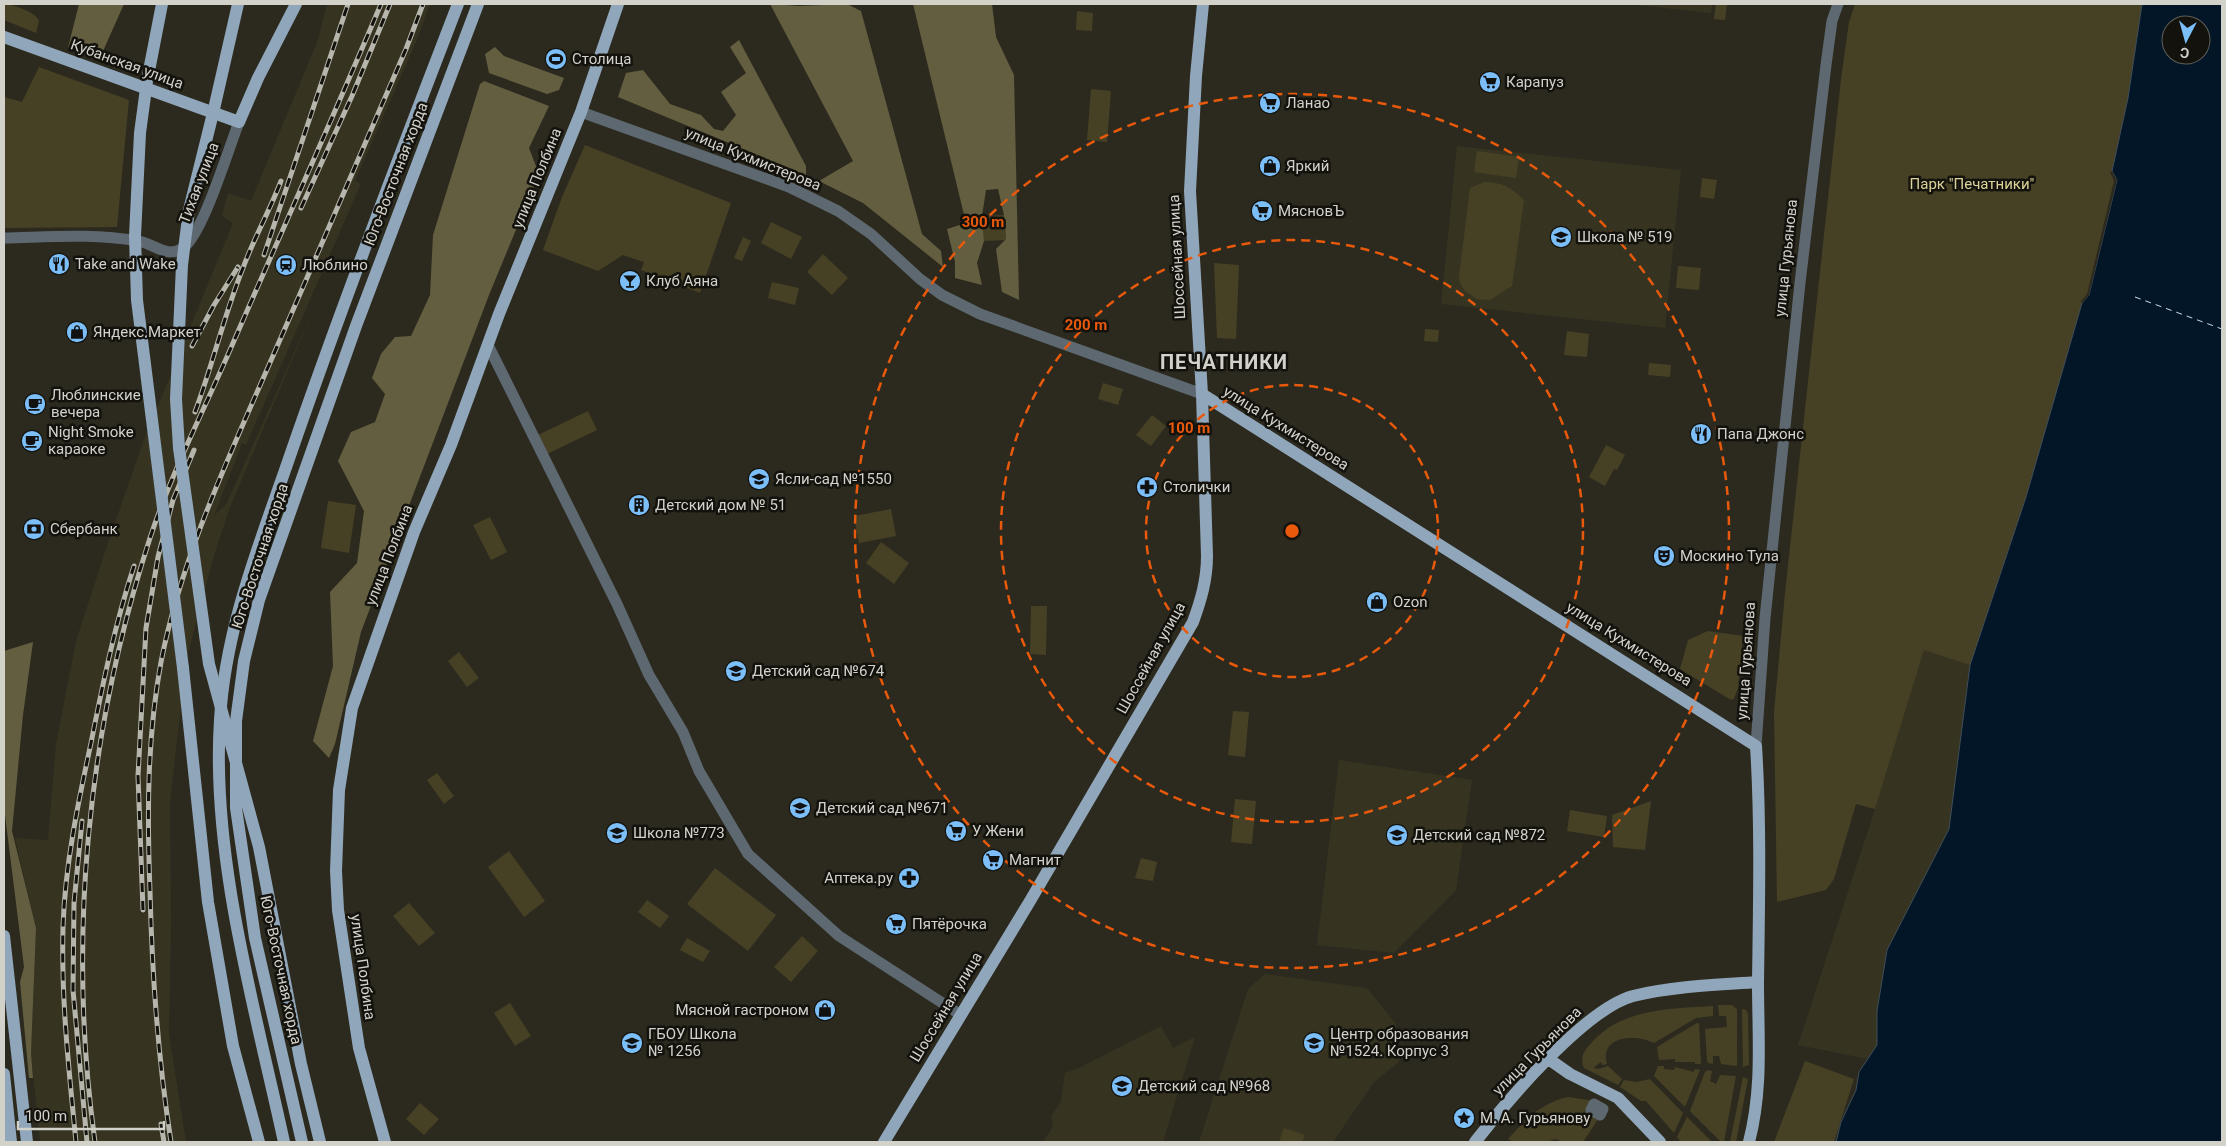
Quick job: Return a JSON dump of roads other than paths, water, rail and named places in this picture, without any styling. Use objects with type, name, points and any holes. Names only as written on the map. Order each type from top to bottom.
[{"type":"main road","points":[[162,4],[146,81],[140,133],[135,227],[137,300],[151,398],[168,557],[192,742],[198,828],[208,902],[233,1046],[259,1142]]},
{"type":"main road","points":[[212,111],[233,112],[244,101],[296,4]]},
{"type":"main road","name":"Юго-Восточная хорда","points":[[284,1142],[240,939],[219,810],[220,719],[224,678],[242,595],[338,317],[458,4]]},
{"type":"main road","name":"Юго-Восточная хорда","points":[[302,1142],[255,938],[236,808],[236,721],[244,661],[259,600],[353,335],[478,4]]},
{"type":"main road","name":"улица Полбина","points":[[385,1142],[359,1048],[338,910],[336,870],[339,790],[352,708],[414,532],[451,444],[488,345],[581,112],[618,4]]},
{"type":"main road","name":"Шоссейная улица","points":[[884,1142],[1193,622],[1207,576],[1202,394],[1190,191],[1196,76],[1203,4]]},
{"type":"main road","points":[[238,6],[189,210],[182,265],[176,399],[178,438],[209,664],[259,847],[302,1064],[320,1142]]},
{"type":"main road","name":"Кубанская улица","points":[[4,37],[240,122]]},
{"type":"main road","points":[[240,122],[258,78]]},
{"type":"main road","name":"улица Кухмистерова","points":[[1202,394],[1756,746]]},
{"type":"main road","name":"улица Гурьянова","points":[[1475,1142],[1504,1105],[1590,1018],[1631,997],[1695,986],[1758,982],[1760,804],[1756,746]]},
{"type":"main road","points":[[4,936],[26,1142]]},
{"type":"main road","points":[[1749,1142],[1756,1116],[1760,1077],[1758,982]]},
{"type":"main road","points":[[1550,1060],[1570,1074],[1618,1098],[1660,1142]]},
{"type":"main road","points":[[4,1074],[11,1142]]},
{"type":"street","name":"улица Гурьянова","points":[[1756,746],[1769,581],[1800,283],[1823,81],[1832,21],[1838,4]]},
{"type":"street","name":"улица Кухмистерова","points":[[581,112],[771,180],[838,211],[871,234],[920,279],[942,295],[980,314],[1202,394]]},
{"type":"street","name":"Тихая улица","points":[[4,238],[99,235],[144,242],[168,252],[183,248],[201,225],[240,122]]},
{"type":"street","points":[[488,345],[618,604],[650,675],[683,732],[699,771],[748,854],[839,936],[961,1015]]},
{"type":"water","points":[[2142,4],[2222,4],[2222,1142],[1836,1142],[1841,1122],[1856,1090],[1859,1072],[1877,1045],[1877,1011],[1887,950],[1949,829],[1970,665],[2026,497],[2082,303],[2089,295],[2117,180],[2112,171],[2128,98]]},
{"type":"railway","points":[[264,255],[348,4]]},
{"type":"railway","points":[[95,1142],[87,1066],[83,990],[83,913],[88,837],[98,761],[111,686],[128,611],[150,538],[168,490],[381,4]]},
{"type":"railway","points":[[301,208],[352,96],[390,4]]},
{"type":"railway","points":[[171,1142],[156,1017],[149,862],[149,776],[153,719],[161,662],[180,586],[207,511],[237,437],[406,49],[423,4]]},
{"type":"railway","points":[[195,412],[236,286],[281,181]]},
{"type":"railway","points":[[192,346],[214,305],[238,267]]},
{"type":"railway","points":[[143,910],[138,776],[146,628],[158,557],[173,500],[194,450]]},
{"type":"railway","points":[[76,1142],[63,981],[63,927],[66,881],[77,811],[105,676],[115,632],[134,566]]},
{"type":"railway","points":[[82,821],[74,903],[73,990],[87,1142]]},
{"type":"railway","points":[[161,1124],[164,1142]]},
{"type":"place","name":"Столица","points":[[556,59]]},
{"type":"place","name":"Карапуз","points":[[1490,82]]},
{"type":"place","name":"Ланао","points":[[1270,103]]},
{"type":"place","name":"Яркий","points":[[1270,166]]},
{"type":"place","name":"МясновЪ","points":[[1262,211]]},
{"type":"place","name":"Школа № 519","points":[[1561,237]]},
{"type":"place","name":"Take and Wake","points":[[59,264]]},
{"type":"place","name":"Люблино","points":[[286,265]]},
{"type":"place","name":"Клуб Аяна","points":[[630,281]]},
{"type":"place","name":"Яндекс.Маркет","points":[[77,332]]},
{"type":"place","name":"Люблинские вечера","points":[[35,404]]},
{"type":"place","name":"Папа Джонс","points":[[1701,434]]},
{"type":"place","name":"Night Smoke караоке","points":[[32,441]]},
{"type":"place","name":"Ясли-сад №1550","points":[[759,479]]},
{"type":"place","name":"Столички","points":[[1147,487]]},
{"type":"place","name":"Детский дом № 51","points":[[639,505]]},
{"type":"place","name":"Сбербанк","points":[[34,529]]},
{"type":"place","name":"Москино Тула","points":[[1664,556]]},
{"type":"place","name":"Ozon","points":[[1377,602]]},
{"type":"place","name":"Детский сад №674","points":[[736,671]]},
{"type":"place","name":"Детский сад №671","points":[[800,808]]},
{"type":"place","name":"У Жени","points":[[956,831]]},
{"type":"place","name":"Школа №773","points":[[617,833]]},
{"type":"place","name":"Детский сад №872","points":[[1397,835]]},
{"type":"place","name":"Магнит","points":[[993,860]]},
{"type":"place","name":"Аптека.ру","points":[[909,878]]},
{"type":"place","name":"Пятёрочка","points":[[896,924]]},
{"type":"place","name":"Мясной гастроном","points":[[825,1010]]},
{"type":"place","name":"ГБОУ Школа № 1256","points":[[632,1043]]},
{"type":"place","name":"Центр образования №1524. Корпус 3","points":[[1314,1043]]},
{"type":"place","name":"Детский сад №968","points":[[1122,1086]]},
{"type":"place","name":"М. А. Гурьянову","points":[[1464,1118]]},
{"type":"district","name":"ПЕЧАТНИКИ","points":[[1224,362]]},
{"type":"park label","name":"Парк \"Печатники\"","points":[[1972,184]]}]
